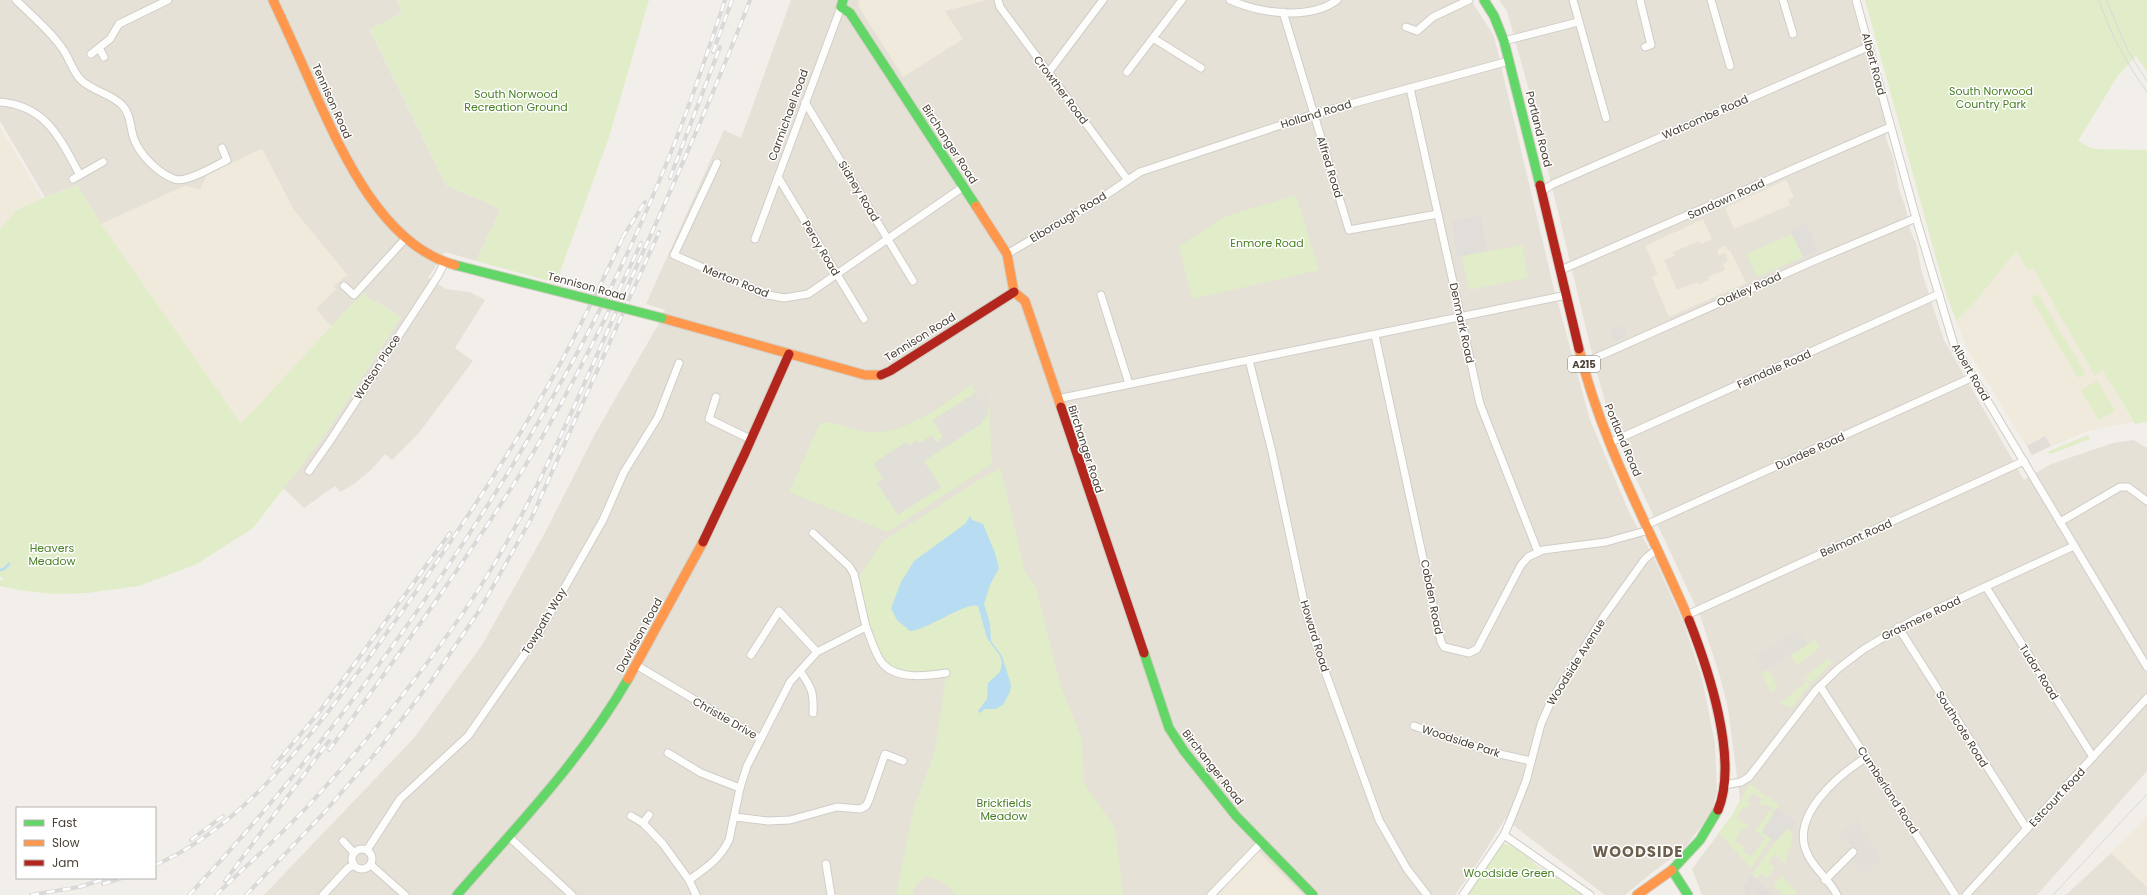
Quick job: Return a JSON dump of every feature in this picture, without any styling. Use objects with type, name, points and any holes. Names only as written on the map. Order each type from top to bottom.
[{"type":"street","points":[[16,0],[64,50],[79,78],[92,89],[113,97],[123,106],[128,116],[134,140],[147,159],[158,169],[175,180],[188,179],[228,160],[222,148]]},
{"type":"street","points":[[92,54],[110,39],[119,24],[168,0]]},
{"type":"street","name":"Tennison Road","points":[[274,0],[340,148],[355,176],[380,209],[406,238],[417,248],[445,262],[662,318],[865,375],[882,375],[1014,292]]},
{"type":"street","name":"Crowther Road","points":[[998,0],[1000,7],[1128,179]]},
{"type":"street","points":[[1048,73],[1103,0]]},
{"type":"street","points":[[1127,72],[1182,0]]},
{"type":"street","points":[[1230,0],[1252,8],[1283,12],[1317,10],[1337,0]]},
{"type":"street","points":[[1406,27],[1417,31],[1433,17],[1469,0]]},
{"type":"street","name":"Portland Road","points":[[1484,0],[1494,16],[1504,41],[1597,412],[1609,443],[1687,615],[1705,665],[1714,698],[1723,754],[1724,785],[1720,805],[1715,817],[1692,849],[1672,870]]},
{"type":"street","points":[[1573,0],[1606,118]]},
{"type":"street","points":[[1640,0],[1651,45],[1645,47]]},
{"type":"street","points":[[1711,0],[1730,66]]},
{"type":"street","points":[[1783,0],[1793,34]]},
{"type":"street","name":"Albert Road","points":[[1856,0],[1870,46],[1890,127],[1954,345],[2147,667]]},
{"type":"street","name":"Carmichael Road","points":[[755,239],[842,3]]},
{"type":"street","name":"Birchanger Road","points":[[842,3],[1007,254],[1014,292],[1025,301],[1168,728],[1197,769],[1221,799],[1313,895]]},
{"type":"street","name":"Alfred Road","points":[[1283,12],[1349,230],[1438,214]]},
{"type":"street","points":[[1504,41],[1578,22]]},
{"type":"street","points":[[1153,38],[1201,68]]},
{"type":"street","name":"Watcombe Road","points":[[1542,191],[1553,184],[1870,46]]},
{"type":"street","points":[[99,48],[104,57]]},
{"type":"street","name":"Holland Road","points":[[1128,179],[1161,164],[1314,114],[1509,61]]},
{"type":"street","name":"Denmark Road","points":[[1410,88],[1480,404],[1538,552]]},
{"type":"street","points":[[0,102],[22,106],[41,116],[57,133],[80,175]]},
{"type":"street","name":"Sidney Road","points":[[805,102],[913,281]]},
{"type":"street","name":"Sandown Road","points":[[1561,270],[1890,127]]},
{"type":"street","points":[[73,179],[103,162]]},
{"type":"street","name":"Merton Road","points":[[716,163],[674,255],[764,294],[784,298],[808,294],[963,186]]},
{"type":"street","name":"Percy Road","points":[[778,177],[864,319]]},
{"type":"street","name":"Elborough Road","points":[[1007,254],[1097,200],[1128,179]]},
{"type":"street","name":"Oakley Road","points":[[1584,363],[1816,260],[1916,218]]},
{"type":"street","points":[[344,286],[354,295],[406,238]]},
{"type":"street","name":"Watson Place","points":[[308,471],[330,441],[437,277],[445,262]]},
{"type":"street","name":"Ferndale Road","points":[[1609,443],[1939,294]]},
{"type":"street","points":[[1102,295],[1129,384]]},
{"type":"street","points":[[1057,399],[1461,318],[1567,295]]},
{"type":"street","name":"Cobden Road","points":[[1375,335],[1441,642],[1444,647],[1469,653],[1475,651],[1521,565],[1528,557],[1538,552],[1606,542],[1648,527]]},
{"type":"street","name":"Davidson Road","points":[[457,895],[575,755],[613,703],[636,665],[693,561],[752,440],[789,354]]},
{"type":"street","name":"Howard Road","points":[[1249,360],[1272,452],[1307,616],[1322,662],[1379,820],[1407,869],[1427,895]]},
{"type":"street","name":"Towpath Way","points":[[367,850],[400,799],[468,736],[536,638],[603,520],[624,472],[658,417],[679,363]]},
{"type":"street","name":"Dundee Road","points":[[1648,527],[1973,377]]},
{"type":"street","points":[[716,397],[709,419],[752,440]]},
{"type":"street","name":"Belmont Road","points":[[1687,615],[2024,461]]},
{"type":"street","points":[[2060,522],[2120,487],[2128,487],[2147,501]]},
{"type":"street","points":[[813,533],[849,566],[854,574],[866,627],[883,664],[907,676],[946,673]]},
{"type":"street","name":"Grasmere Road","points":[[1724,785],[1741,782],[1749,777],[1820,686],[1858,654],[1898,627],[2074,546]]},
{"type":"street","name":"Woodside Avenue","points":[[1504,835],[1522,792],[1541,724],[1552,699],[1604,616],[1645,559],[1657,549]]},
{"type":"street","name":"Tudor Road","points":[[1986,587],[2094,757]]},
{"type":"street","points":[[751,655],[779,611],[817,652]]},
{"type":"street","name":"Christie Drive","points":[[636,665],[761,739],[790,682],[817,652],[866,627]]},
{"type":"street","name":"Southcote Road","points":[[1898,627],[2027,829]]},
{"type":"street","points":[[800,671],[812,689],[814,698],[813,713]]},
{"type":"street","name":"Cumberland Road","points":[[1820,686],[1955,895]]},
{"type":"street","name":"Estcourt Road","points":[[1966,895],[2147,698]]},
{"type":"street","name":"Woodside Park","points":[[1414,726],[1495,753],[1531,761]]},
{"type":"street","points":[[688,880],[715,862],[721,855],[729,840],[746,766],[761,739]]},
{"type":"street","points":[[668,753],[701,773],[740,788]]},
{"type":"street","points":[[735,817],[779,821],[837,807],[860,809],[866,806],[869,800],[885,754],[903,761]]},
{"type":"street","points":[[1837,895],[1810,860],[1805,848],[1802,832],[1810,811],[1840,776],[1867,757]]},
{"type":"street","points":[[643,823],[649,814]]},
{"type":"street","points":[[632,816],[643,823],[664,844],[696,895]]},
{"type":"street","points":[[1463,895],[1504,835],[1590,895]]},
{"type":"street","points":[[508,836],[572,895]]},
{"type":"street","points":[[343,841],[354,853]]},
{"type":"street","points":[[1211,895],[1262,842]]},
{"type":"street","points":[[360,849],[367,850],[372,856],[371,865],[362,869],[354,865],[352,859],[354,853],[360,849]]},
{"type":"street","points":[[1825,880],[1853,852]]},
{"type":"street","points":[[826,864],[831,895]]},
{"type":"street","points":[[323,895],[348,868],[354,865]]},
{"type":"street","points":[[371,865],[405,895]]},
{"type":"street","points":[[1637,895],[1672,870],[1688,895]]},
{"type":"shaded area","points":[[0,0],[397,0],[402,13],[370,30],[446,185],[501,209],[476,261],[445,252],[428,278],[446,289],[470,292],[485,300],[455,348],[473,361],[418,434],[392,460],[385,454],[372,469],[354,484],[340,492],[335,486],[304,508],[283,488],[325,435],[401,317],[369,298],[363,292],[332,328],[316,309],[335,289],[333,286],[347,275],[293,209],[262,149],[207,175],[200,190],[185,186],[101,224],[77,185],[45,197],[0,121]]},
{"type":"shaded area","points":[[791,0],[1471,0],[1494,36],[1553,285],[1590,420],[1629,512],[1656,562],[1684,624],[1702,678],[1715,744],[1717,791],[1712,811],[1683,850],[1625,895],[1605,895],[1505,819],[1475,867],[1455,895],[264,895],[414,738],[482,645],[548,527],[595,434],[662,318],[665,310],[646,304],[724,130],[741,138]]},
{"type":"shaded area","points":[[858,0],[988,0],[945,11],[963,39],[903,77],[859,7]]},
{"type":"shaded area","points":[[1499,0],[1851,0],[1886,123],[1886,139],[1893,157],[1900,193],[1905,205],[1910,230],[1916,243],[1922,273],[1944,340],[2024,480],[2051,464],[2113,443],[2134,440],[2147,448],[2147,771],[2037,895],[1702,895],[1692,869],[1733,814],[1740,800],[1728,708],[1720,677],[1701,618],[1613,429],[1595,366],[1528,87],[1507,11]]},
{"type":"shaded area","points":[[0,127],[42,198],[17,210],[0,229]]},
{"type":"shaded area","points":[[262,149],[293,209],[347,275],[333,286],[336,289],[316,309],[332,328],[241,425],[101,224],[186,186],[200,190],[207,175]]},
{"type":"shaded area","points":[[1786,180],[1794,198],[1788,200],[1790,205],[1734,229],[1725,208]]},
{"type":"shaded area","points":[[1481,215],[1487,251],[1457,257],[1452,222]]},
{"type":"shaded area","points":[[1703,219],[1712,239],[1701,244],[1700,241],[1673,252],[1675,256],[1664,260],[1677,290],[1697,282],[1698,285],[1709,280],[1708,277],[1725,270],[1723,264],[1728,261],[1725,253],[1719,255],[1717,250],[1726,245],[1728,251],[1730,250],[1746,283],[1669,317],[1652,277],[1658,274],[1645,246]]},
{"type":"shaded area","points":[[1806,223],[1818,250],[1803,257],[1790,230]]},
{"type":"shaded area","points":[[2016,250],[2028,271],[2033,268],[2096,375],[2103,371],[2133,422],[2088,431],[2032,455],[1968,351],[1956,321],[1975,302]]},
{"type":"shaded area","points":[[1623,326],[1627,336],[1614,342],[1610,329]]},
{"type":"shaded area","points":[[972,384],[978,401],[986,396],[988,400],[992,464],[888,532],[789,492],[820,423],[867,432],[895,429],[918,420]]},
{"type":"shaded area","points":[[2045,436],[2051,446],[2032,455],[2027,446]]},
{"type":"shaded area","points":[[1799,630],[1808,645],[1762,673],[1755,655]]},
{"type":"shaded area","points":[[1777,808],[1796,822],[1793,829],[1788,828],[1775,842],[1762,832]]},
{"type":"shaded area","points":[[2147,816],[2147,887],[2111,853]]},
{"type":"shaded area","points":[[1857,820],[1882,860],[1863,875],[1849,861],[1854,856],[1852,846],[1839,834]]},
{"type":"shaded area","points":[[1255,852],[1259,852],[1303,895],[1212,895]]},
{"type":"shaded area","points":[[2111,853],[2147,887],[2147,895],[2066,895]]},
{"type":"shaded area","points":[[1752,875],[1772,895],[1756,895],[1754,892],[1748,895],[1742,887]]},
{"type":"green space","name":"South Norwood Recreation Ground","points":[[397,0],[649,0],[609,137],[556,283],[476,261],[501,209],[446,185],[370,29],[402,13]]},
{"type":"green space","name":"South Norwood Country Park","points":[[1865,0],[2147,0],[2147,72],[2136,56],[2117,77],[2078,141],[2093,149],[2147,150],[2147,422],[2135,424],[2103,371],[2095,376],[2033,268],[2028,271],[2016,251],[1975,302],[1956,321],[1944,287]]},
{"type":"green space","name":"Heavers Meadow","points":[[77,185],[101,224],[241,424],[363,292],[369,298],[401,317],[325,435],[253,528],[197,564],[139,586],[87,593],[54,594],[18,590],[0,586],[0,581],[3,579],[0,576],[0,229],[17,210],[45,197]]},
{"type":"green space","name":"Enmore Road","points":[[1296,195],[1319,270],[1192,299],[1179,246],[1224,217]]},
{"type":"green space","points":[[1792,234],[1803,257],[1757,277],[1747,254]]},
{"type":"green space","points":[[1522,245],[1528,278],[1469,290],[1462,256]]},
{"type":"green space","points":[[2038,294],[2086,374],[2078,378],[2031,298]]},
{"type":"green space","points":[[2097,381],[2115,411],[2099,420],[2081,390]]},
{"type":"green space","points":[[972,384],[975,393],[933,420],[943,437],[939,439],[940,441],[937,443],[932,435],[920,443],[917,440],[909,445],[906,442],[877,461],[874,464],[883,478],[877,483],[898,515],[941,487],[924,461],[981,424],[987,415],[989,405],[992,464],[888,532],[789,492],[820,423],[826,422],[838,424],[868,432],[897,428],[924,417]]},
{"type":"green space","points":[[2088,435],[2090,439],[2051,454],[2047,452]]},
{"type":"green space","name":"Brickfields Meadow","points":[[1001,469],[1025,572],[1036,587],[1060,684],[1082,740],[1084,783],[1115,828],[1123,895],[957,895],[943,882],[926,876],[915,886],[913,895],[896,895],[914,807],[935,751],[946,674],[907,675],[880,667],[859,577],[883,541],[989,474]]},
{"type":"green space","points":[[1815,640],[1820,647],[1797,665],[1791,655]]},
{"type":"green space","points":[[1828,659],[1832,663],[1811,683],[1806,676]]},
{"type":"green space","points":[[1767,670],[1778,687],[1770,693],[1762,673]]},
{"type":"green space","points":[[1804,677],[1810,684],[1791,708],[1780,703],[1806,683],[1803,678]]},
{"type":"green space","points":[[1750,784],[1779,805],[1775,811],[1764,803],[1762,806],[1759,804],[1763,799],[1753,793],[1747,801],[1750,803],[1747,808],[1744,806],[1736,818],[1748,826],[1746,829],[1743,828],[1734,841],[1745,848],[1743,852],[1751,857],[1765,838],[1755,831],[1770,810],[1774,814],[1762,831],[1771,839],[1751,868],[1719,833],[1733,814]]},
{"type":"green space","points":[[1788,828],[1791,832],[1792,841],[1785,864],[1775,854],[1768,861],[1775,868],[1766,878],[1761,873],[1756,879],[1752,875],[1775,842]]},
{"type":"green space","name":"Woodside Green","points":[[1503,843],[1515,848],[1538,867],[1548,871],[1583,895],[1462,895],[1476,882]]},
{"type":"green space","points":[[1783,874],[1785,876],[1783,878],[1797,892],[1794,895],[1783,895],[1773,885]]},
{"type":"water","points":[[970,516],[972,520],[983,524],[995,553],[999,568],[990,585],[984,604],[990,624],[991,641],[1002,656],[1011,685],[1010,692],[1003,705],[995,709],[985,709],[980,713],[978,711],[987,699],[988,683],[1000,672],[1002,662],[1000,656],[987,638],[978,606],[956,611],[926,626],[910,631],[897,620],[891,608],[901,582],[914,561],[965,524]]},
{"type":"waterway","points":[[0,570],[4,569],[9,564]]},
{"type":"tram line","points":[[2099,0],[2119,48],[2147,92]]},
{"type":"tram line","points":[[2106,0],[2128,51],[2147,81]]},
{"type":"tram line","points":[[2053,895],[2147,794]]},
{"type":"railway","points":[[189,895],[258,818],[355,698],[444,572],[475,525],[534,429],[589,331],[638,231],[678,135],[725,0]]},
{"type":"railway","points":[[713,52],[732,0]]},
{"type":"railway","points":[[216,895],[294,821],[358,749],[434,654],[490,571],[529,501],[563,430],[683,162],[750,0]]},
{"type":"railway","points":[[670,178],[720,47]]},
{"type":"railway","points":[[622,238],[645,202]]},
{"type":"railway","points":[[246,895],[322,815],[379,749],[432,680],[479,611],[531,519],[659,232]]},
{"type":"railway","points":[[156,864],[188,848],[219,826],[249,801],[277,773],[303,743],[351,682],[447,547],[516,440],[568,350],[625,233]]},
{"type":"railway","points":[[329,750],[428,612],[522,471],[555,416],[585,359],[641,243]]},
{"type":"railway","points":[[273,767],[320,711],[450,533]]},
{"type":"railway","points":[[225,881],[329,741]]},
{"type":"railway","points":[[191,840],[223,816]]},
{"type":"railway","points":[[31,895],[79,887],[105,879]]},
{"type":"railway","points":[[103,884],[119,879]]},
{"type":"traffic: fast","points":[[843,0],[841,7],[850,13],[976,206]]},
{"type":"traffic: fast","points":[[1484,0],[1494,16],[1504,41],[1540,185]]},
{"type":"traffic: fast","points":[[455,265],[565,293]]},
{"type":"traffic: fast","points":[[565,293],[662,318]]},
{"type":"traffic: fast","points":[[1144,653],[1169,728],[1184,751],[1236,816],[1313,895]]},
{"type":"traffic: fast","points":[[457,895],[570,764],[610,708],[628,679]]},
{"type":"traffic: fast","points":[[1688,895],[1672,870],[1700,840],[1718,810]]},
{"type":"traffic: slow","points":[[273,0],[338,142],[368,194],[386,218],[407,239],[429,255],[455,265]]},
{"type":"traffic: slow","points":[[976,206],[1007,254],[1014,292],[1025,301],[1061,407]]},
{"type":"traffic: slow","points":[[662,318],[865,375],[881,375]]},
{"type":"traffic: slow","points":[[1579,349],[1589,385],[1614,453],[1689,620]]},
{"type":"traffic: slow","points":[[628,679],[703,542]]},
{"type":"traffic: slow","points":[[1637,895],[1672,870]]},
{"type":"traffic: jam","points":[[1540,185],[1579,349]]},
{"type":"traffic: jam","points":[[881,375],[890,371],[1014,292]]},
{"type":"traffic: jam","points":[[703,542],[789,354]]},
{"type":"traffic: jam","points":[[1061,407],[1144,653]]},
{"type":"traffic: jam","points":[[1689,620],[1712,688],[1723,741],[1725,766],[1724,789],[1718,810]]},
{"type":"district","name":"WOODSIDE","points":[[1638,851]]}]
